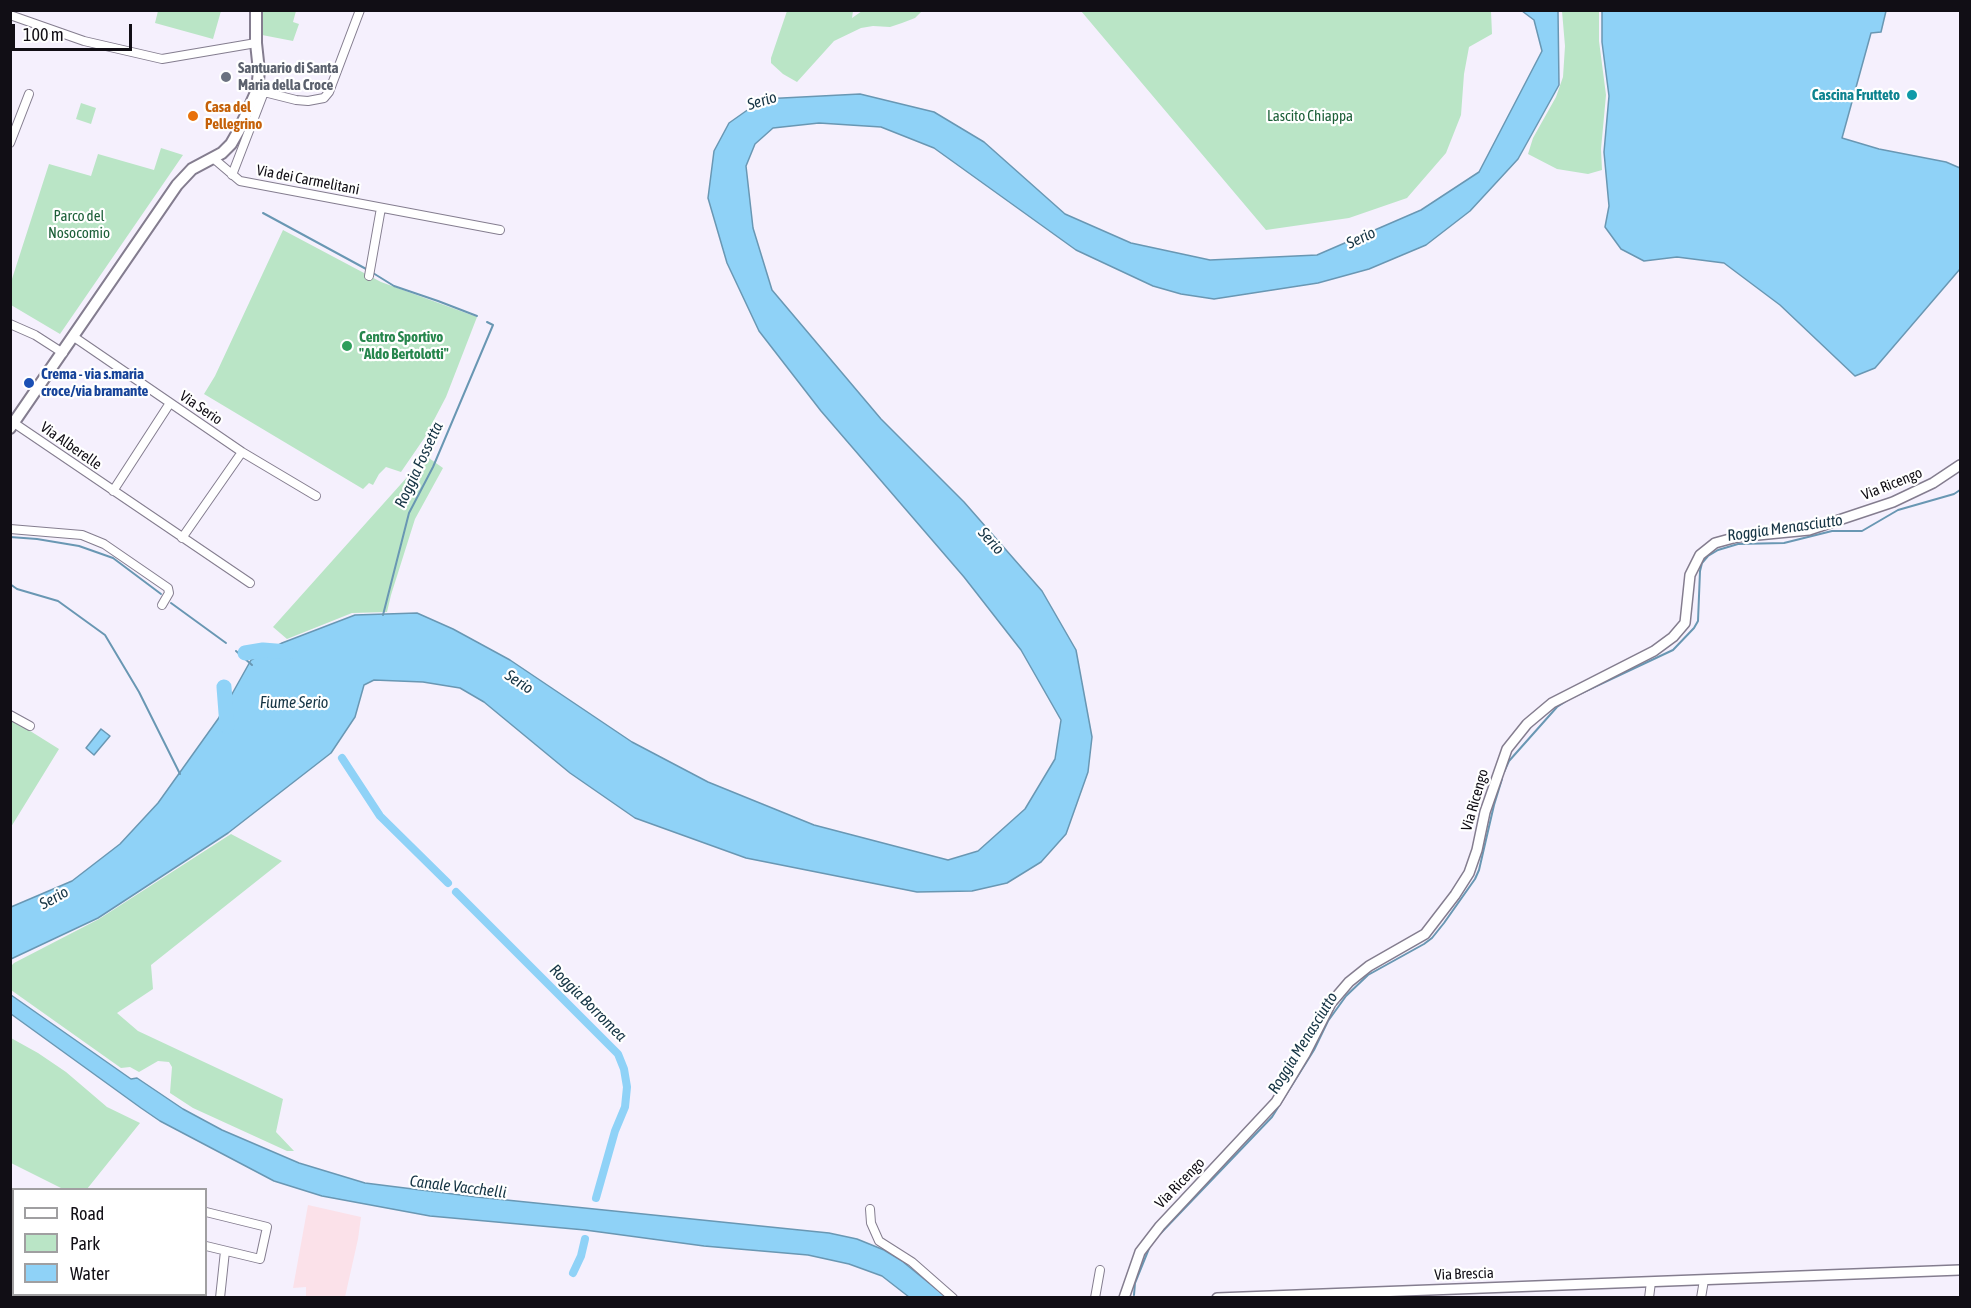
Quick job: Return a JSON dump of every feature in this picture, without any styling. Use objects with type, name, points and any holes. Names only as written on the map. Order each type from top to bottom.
[{"type":"main road","points":[[12,425],[177,185],[192,169],[237,145],[257,90],[260,71],[256,43],[256,10]]},
{"type":"street","name":"Via dei Carmelitani","points":[[232,175],[237,145],[264,92],[296,100],[315,101],[324,98],[329,92],[360,10]]},
{"type":"street","points":[[10,15],[84,41],[162,59],[256,43]]},
{"type":"street","points":[[10,143],[29,94]]},
{"type":"street","name":"Via dei Carmelitani","points":[[213,158],[240,181],[500,230]]},
{"type":"street","points":[[370,272],[381,208]]},
{"type":"street","points":[[10,324],[35,335],[63,353]]},
{"type":"street","name":"Via Serio","points":[[74,337],[242,452],[316,496]]},
{"type":"street","points":[[113,491],[170,403]]},
{"type":"street","name":"Via Alberelle","points":[[12,425],[250,583]]},
{"type":"street","points":[[182,538],[242,452]]},
{"type":"street","name":"Via Ricengo","points":[[1124,1298],[1140,1252],[1160,1226],[1271,1108],[1305,1054],[1331,1003],[1349,982],[1369,966],[1425,934],[1455,895],[1469,873],[1477,850],[1485,812],[1507,749],[1527,724],[1552,702],[1654,651],[1673,637],[1684,623],[1690,575],[1700,555],[1715,543],[1737,537],[1809,531],[1893,502],[1933,483],[1960,465]]},
{"type":"street","points":[[10,529],[82,535],[104,544],[168,588],[169,593],[162,604]]},
{"type":"street","points":[[10,715],[30,726]]},
{"type":"street","points":[[870,1209],[872,1223],[879,1240],[912,1262],[953,1298]]},
{"type":"street","points":[[207,1212],[267,1227],[260,1258],[207,1246]]},
{"type":"street","points":[[219,1298],[225,1251]]},
{"type":"street","points":[[1095,1298],[1100,1270]]},
{"type":"street","name":"Via Brescia","points":[[1217,1298],[1960,1270]]},
{"type":"street","points":[[1701,1298],[1704,1280]]},
{"type":"street","points":[[1648,1298],[1651,1282]]},
{"type":"shaded area","points":[[308,1205],[361,1217],[345,1297],[306,1297],[306,1287],[293,1288]]},
{"type":"green space","points":[[158,10],[221,11],[213,39],[155,23]]},
{"type":"green space","points":[[262,11],[296,11],[293,22],[299,24],[293,41],[262,35]]},
{"type":"green space","points":[[787,11],[853,11],[852,18],[862,11],[922,11],[915,18],[902,23],[890,27],[861,28],[834,41],[797,82],[783,74],[771,63]]},
{"type":"green space","name":"Lascito Chiappa","points":[[1081,11],[1491,11],[1492,34],[1469,47],[1464,74],[1461,115],[1446,153],[1407,198],[1349,218],[1266,230]]},
{"type":"green space","points":[[1562,11],[1599,11],[1599,41],[1606,95],[1601,149],[1602,170],[1588,174],[1557,169],[1528,154],[1533,138],[1556,97],[1563,77],[1565,46]]},
{"type":"green space","points":[[81,103],[96,108],[91,124],[76,119]]},
{"type":"green space","name":"Parco del Nosocomio","points":[[161,148],[183,155],[60,334],[11,305],[11,282],[49,164],[91,176],[98,154],[154,170]]},
{"type":"green space","name":"Centro Sportivo \"Aldo Bertolotti\"","points":[[283,230],[381,282],[477,317],[446,397],[425,437],[401,472],[386,467],[373,485],[369,483],[363,489],[204,394],[215,376]]},
{"type":"green space","points":[[426,456],[443,468],[415,519],[387,612],[352,613],[287,639],[273,627]]},
{"type":"green space","points":[[11,719],[59,749],[11,827]]},
{"type":"green space","points":[[231,834],[282,861],[151,965],[153,989],[117,1013],[138,1031],[283,1099],[276,1132],[294,1151],[287,1151],[193,1108],[170,1093],[172,1067],[169,1062],[158,1061],[139,1072],[130,1067],[121,1068],[11,990],[11,966],[14,963],[99,919]]},
{"type":"green space","points":[[11,1038],[66,1072],[107,1107],[140,1123],[88,1188],[61,1188],[11,1163]]},
{"type":"water","name":"Fiume Serio","points":[[1522,11],[1558,11],[1559,85],[1518,159],[1470,211],[1426,245],[1369,269],[1318,283],[1214,299],[1181,294],[1153,286],[1076,250],[934,148],[881,127],[819,123],[773,128],[755,144],[746,166],[753,228],[772,290],[881,419],[964,502],[1042,591],[1076,650],[1092,737],[1088,772],[1066,834],[1041,862],[1007,883],[972,891],[917,892],[746,858],[635,818],[570,773],[484,702],[460,688],[423,682],[374,680],[364,685],[355,717],[331,753],[228,833],[98,918],[11,959],[11,907],[72,881],[120,844],[158,803],[218,719],[251,660],[282,643],[355,615],[417,613],[453,629],[510,660],[632,742],[708,782],[814,825],[948,860],[978,851],[1025,809],[1055,759],[1061,720],[1021,650],[964,577],[821,411],[759,331],[727,263],[708,198],[714,151],[729,123],[763,99],[860,94],[934,112],[984,142],[1065,214],[1131,243],[1210,260],[1317,255],[1421,210],[1479,172],[1542,51],[1534,20]]},
{"type":"water","points":[[1602,11],[1886,11],[1881,32],[1871,33],[1842,138],[1879,149],[1946,162],[1960,168],[1960,269],[1875,368],[1855,376],[1780,305],[1724,263],[1677,257],[1644,261],[1621,249],[1605,227],[1609,206],[1604,152],[1609,96],[1602,42]]},
{"type":"water","points":[[101,729],[110,736],[94,755],[86,748]]},
{"type":"water","points":[[11,995],[131,1079],[137,1078],[183,1109],[222,1130],[299,1163],[365,1183],[477,1197],[829,1233],[857,1239],[884,1250],[902,1261],[946,1297],[909,1297],[882,1276],[849,1264],[808,1255],[704,1246],[585,1230],[430,1216],[322,1196],[274,1181],[160,1121],[141,1108],[11,1014]]},
{"type":"waterway","name":"Roggia Fossetta","points":[[263,213],[368,270]]},
{"type":"waterway","name":"Roggia Fossetta","points":[[373,273],[394,286],[477,316]]},
{"type":"waterway","name":"Roggia Fossetta","points":[[383,615],[409,513],[433,467],[493,325],[487,322]]},
{"type":"waterway","name":"Roggia Menasciutto","points":[[1504,772],[1509,761],[1557,707],[1571,698],[1673,650],[1694,628],[1698,621],[1700,571],[1702,563],[1708,556],[1718,550],[1738,544],[1784,543],[1832,531],[1862,531],[1898,510],[1954,494],[1960,490]]},
{"type":"waterway","points":[[10,537],[79,546],[113,558],[161,594]]},
{"type":"waterway","points":[[10,584],[17,589],[58,601],[105,635],[139,692],[180,774]]},
{"type":"waterway","points":[[171,603],[226,643]]},
{"type":"waterway","points":[[245,653],[263,650],[288,652]]},
{"type":"waterway","points":[[236,651],[252,665]]},
{"type":"waterway","points":[[224,687],[227,726]]},
{"type":"waterway","points":[[342,758],[380,816],[448,883]]},
{"type":"waterway","name":"Roggia Menasciutto","points":[[1159,1235],[1272,1117],[1314,1050],[1328,1021],[1346,996],[1368,975],[1424,944],[1444,923],[1479,870],[1502,779]]},
{"type":"waterway","name":"Roggia Borromea","points":[[456,892],[618,1054],[624,1069],[627,1087],[625,1107],[615,1131],[596,1198]]},
{"type":"waterway","name":"Roggia Borromea","points":[[573,1273],[581,1256],[585,1239]]},
{"type":"waterway","name":"Roggia Menasciutto","points":[[1134,1295],[1135,1283],[1150,1246]]},
{"type":"place","name":"Santuario di Santa Maria della Croce","points":[[226,77]]},
{"type":"place","name":"Cascina Frutteto","points":[[1912,95]]},
{"type":"place","name":"Casa del Pellegrino","points":[[193,116]]},
{"type":"place","name":"Centro Sportivo \"Aldo Bertolotti\"","points":[[347,346]]},
{"type":"place","name":"Crema - via s.maria croce/via bramante","points":[[29,383]]},
{"type":"water label","name":"Serio","points":[[762,101]]},
{"type":"water label","name":"Serio","points":[[1361,238]]},
{"type":"water label","name":"Serio","points":[[991,541]]},
{"type":"water label","name":"Serio","points":[[519,682]]},
{"type":"water label","name":"Serio","points":[[54,898]]},
{"type":"water label","name":"Canale Vacchelli","points":[[458,1187]]}]
